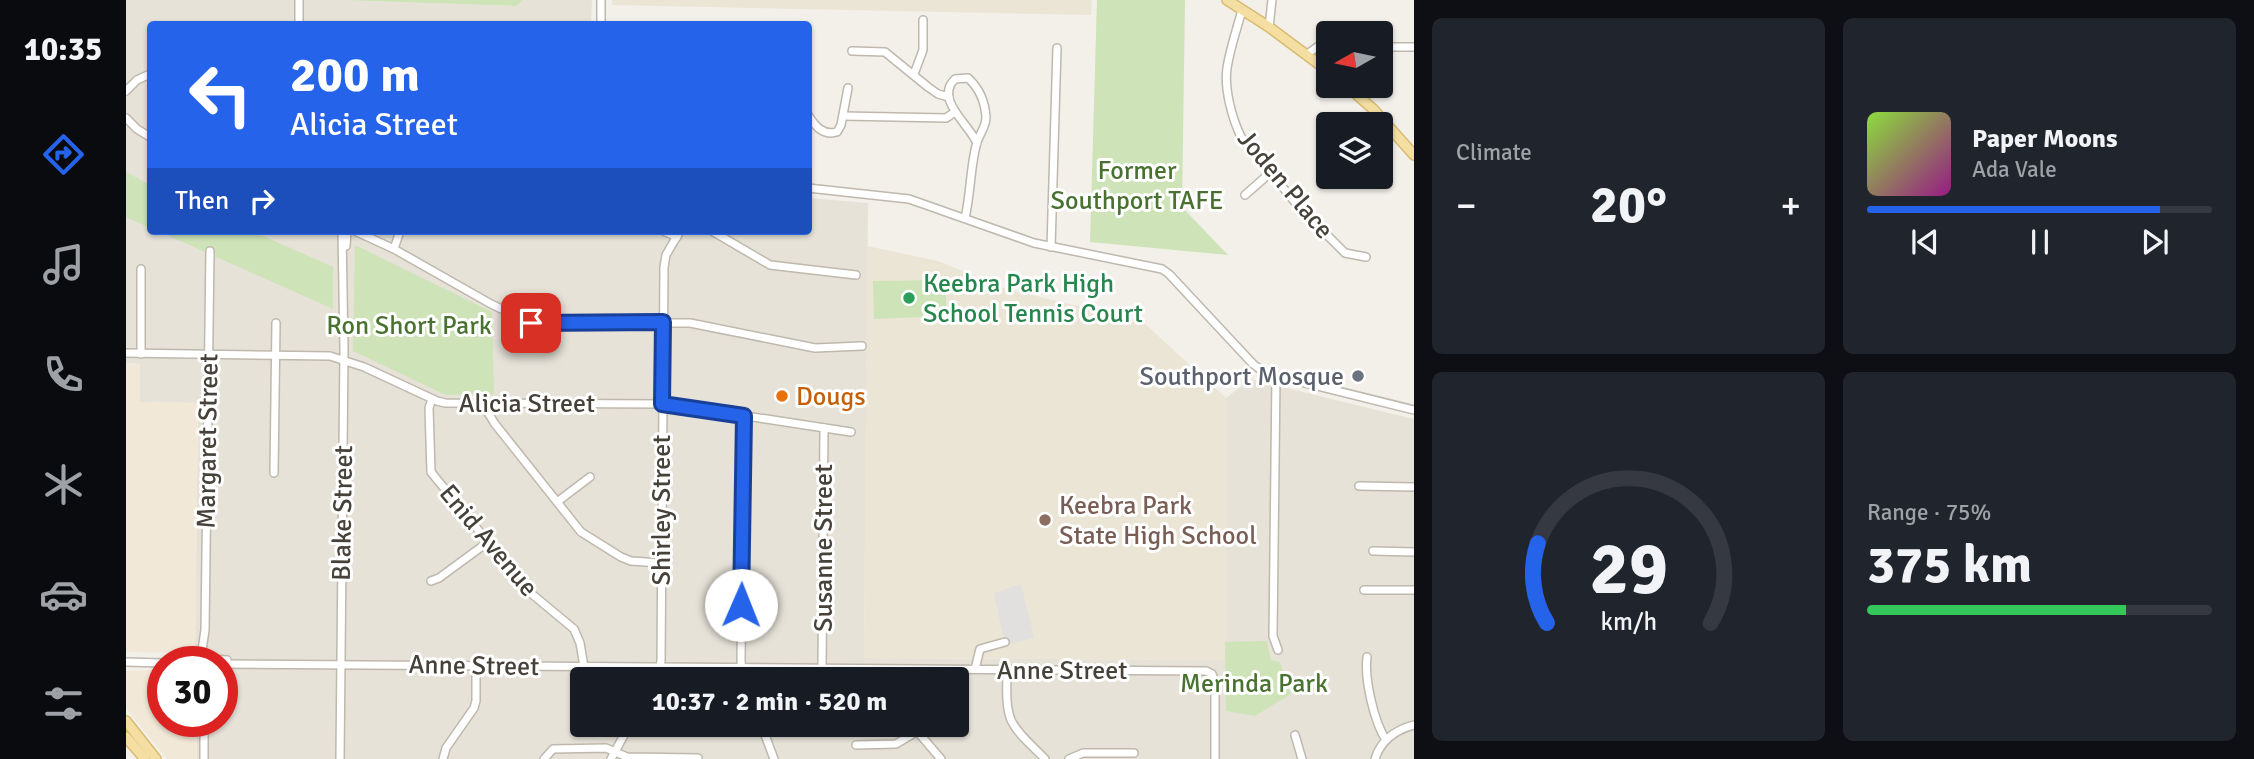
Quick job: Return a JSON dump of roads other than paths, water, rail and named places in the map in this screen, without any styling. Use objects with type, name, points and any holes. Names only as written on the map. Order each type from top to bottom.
[{"type":"main road","points":[[1227,0],[1316,62]]},
{"type":"main road","points":[[1361,98],[1413,151]]},
{"type":"main road","points":[[126,721],[156,759]]},
{"type":"main road","points":[[126,737],[145,759]]},
{"type":"street","points":[[299,0],[299,21]]},
{"type":"street","points":[[601,0],[601,21]]},
{"type":"street","points":[[1269,27],[1272,0]]},
{"type":"street","name":"Joden Place","points":[[1242,9],[1227,70],[1229,97],[1241,137],[1299,207],[1345,253],[1366,257]]},
{"type":"street","points":[[914,74],[923,50],[923,20]]},
{"type":"street","points":[[1393,47],[1414,47]]},
{"type":"street","points":[[1051,247],[1057,48]]},
{"type":"street","points":[[1306,55],[1316,48]]},
{"type":"street","points":[[852,51],[885,52],[938,94],[949,97]]},
{"type":"street","points":[[126,91],[137,80],[147,75]]},
{"type":"street","points":[[965,218],[977,143],[986,118],[978,90],[968,78],[959,78],[950,84],[949,97],[977,143]]},
{"type":"street","points":[[812,120],[822,131],[832,134],[839,129],[848,88]]},
{"type":"street","points":[[843,117],[946,118],[956,112]]},
{"type":"street","points":[[126,118],[147,135]]},
{"type":"street","points":[[1245,195],[1270,173]]},
{"type":"street","points":[[812,188],[909,199],[1051,247],[1162,269],[1253,364],[1265,373],[1414,410]]},
{"type":"street","name":"Blake Street","points":[[340,759],[344,360],[342,235]]},
{"type":"street","name":"Blake Street","points":[[344,268],[347,235]]},
{"type":"street","points":[[364,235],[531,323],[663,322],[703,325],[814,348],[862,346]]},
{"type":"street","points":[[394,249],[399,235]]},
{"type":"street","name":"Shirley Street","points":[[660,667],[664,263],[678,235]]},
{"type":"street","points":[[719,235],[770,265],[856,275]]},
{"type":"street","name":"Margaret Street","points":[[204,646],[210,251]]},
{"type":"street","points":[[141,269],[141,354]]},
{"type":"street","points":[[274,473],[276,323]]},
{"type":"street","name":"Alicia Street","points":[[126,353],[330,356],[445,403],[662,404],[851,432]]},
{"type":"street","points":[[1276,376],[1273,636],[1278,650]]},
{"type":"street","name":"Enid Avenue","points":[[432,399],[429,408],[431,471],[527,590],[574,629],[580,643],[584,667]]},
{"type":"street","points":[[482,403],[495,424],[581,532],[602,547],[631,561],[661,563]]},
{"type":"street","points":[[740,667],[744,416]]},
{"type":"street","name":"Susanne Street","points":[[822,667],[824,428]]},
{"type":"street","points":[[557,502],[590,477]]},
{"type":"street","points":[[1359,486],[1414,487]]},
{"type":"street","points":[[431,581],[488,542]]},
{"type":"street","points":[[1373,551],[1414,552]]},
{"type":"street","points":[[1364,590],[1414,590]]},
{"type":"street","points":[[975,669],[979,649],[1005,642]]},
{"type":"street","points":[[1367,657],[1366,673],[1379,727],[1386,740]]},
{"type":"street","points":[[126,662],[147,663]]},
{"type":"street","name":"Anne Street","points":[[239,662],[584,667]]},
{"type":"street","points":[[443,759],[446,748],[474,708],[476,665]]},
{"type":"street","name":"Anne Street","points":[[969,669],[1203,671],[1212,674],[1215,682],[1215,759]]},
{"type":"street","points":[[1007,669],[1007,704],[1011,719],[1045,759]]},
{"type":"street","points":[[1375,759],[1386,740],[1397,731],[1414,725]]},
{"type":"street","points":[[1295,736],[1302,759]]},
{"type":"street","points":[[204,737],[204,759]]},
{"type":"street","points":[[613,755],[623,737]]},
{"type":"street","points":[[766,737],[774,759]]},
{"type":"street","points":[[856,745],[896,744],[904,737]]},
{"type":"street","points":[[922,737],[941,759]]},
{"type":"street","points":[[544,759],[553,749],[606,748],[613,755],[627,757],[698,758]]},
{"type":"street","points":[[1069,759],[1083,753],[1134,753]]},
{"type":"place","name":"Keebra Park High School Tennis Court","points":[[909,298]]},
{"type":"place","name":"Southport Mosque","points":[[1358,376]]},
{"type":"place","name":"Dougs","points":[[782,396]]},
{"type":"place","name":"Keebra Park State High School","points":[[1045,520]]},
{"type":"park label","name":"Former Southport TAFE","points":[[1137,185]]},
{"type":"park label","name":"Ron Short Park","points":[[409,325]]},
{"type":"park label","name":"Merinda Park","points":[[1254,683]]}]
